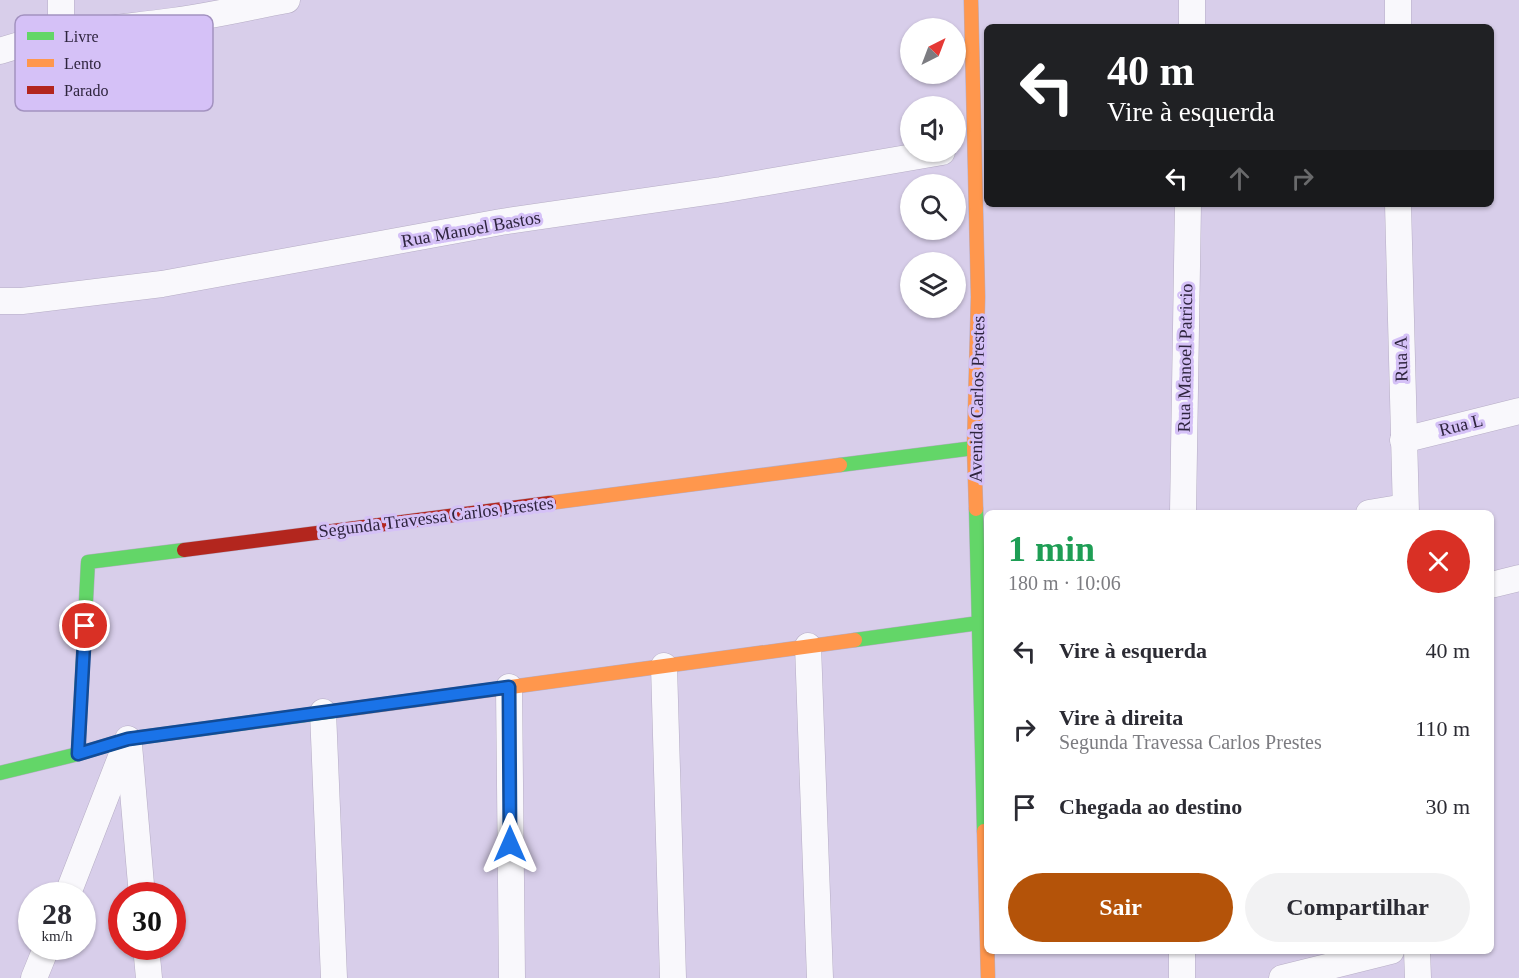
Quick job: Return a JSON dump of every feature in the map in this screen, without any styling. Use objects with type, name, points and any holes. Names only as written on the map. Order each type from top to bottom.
[{"type":"street","points":[[206,15],[287,0]]},
{"type":"street","name":"Avenida Carlos Prestes","points":[[971,0],[978,297],[974,448],[984,820]]},
{"type":"street","points":[[1192,0],[1192,24]]},
{"type":"street","points":[[1398,0],[1398,24]]},
{"type":"street","points":[[0,51],[15,46]]},
{"type":"street","name":"Rua Manoel Bastos","points":[[0,301],[22,301],[162,284],[501,222],[721,190],[900,159]]},
{"type":"street","name":"Rua Manoel Patricio","points":[[1183,510],[1188,207]]},
{"type":"street","name":"Rua A","points":[[1398,207],[1402,440],[1406,510]]},
{"type":"street","name":"Rua L","points":[[1402,440],[1519,411]]},
{"type":"street","name":"Segunda Travessa Carlos Prestes","points":[[78,754],[88,562],[974,448]]},
{"type":"street","points":[[1494,584],[1519,578]]},
{"type":"street","points":[[0,773],[128,739],[979,623]]},
{"type":"street","points":[[808,646],[819,978]]},
{"type":"street","points":[[664,666],[673,978]]},
{"type":"street","points":[[509,687],[512,978]]},
{"type":"street","points":[[323,712],[334,978]]},
{"type":"street","points":[[72,882],[128,739]]},
{"type":"street","points":[[128,739],[141,882]]},
{"type":"street","name":"Avenida Carlos Prestes","points":[[987,954],[988,978]]},
{"type":"street","points":[[1182,954],[1182,978]]},
{"type":"street","points":[[1282,978],[1379,954]]},
{"type":"street","points":[[1417,954],[1418,978]]},
{"type":"street","points":[[34,978],[41,960]]},
{"type":"street","points":[[148,960],[149,978]]},
{"type":"traffic: fast","points":[[840,465],[974,448]]},
{"type":"traffic: fast","points":[[976,509],[984,831]]},
{"type":"traffic: fast","points":[[78,754],[88,562],[184,550]]},
{"type":"traffic: fast","points":[[855,640],[979,623]]},
{"type":"traffic: fast","points":[[0,773],[128,739],[335,711]]},
{"type":"traffic: slow","points":[[971,0],[978,297],[974,448],[976,509]]},
{"type":"traffic: slow","points":[[549,503],[840,465]]},
{"type":"traffic: slow","points":[[335,711],[855,640]]},
{"type":"traffic: slow","points":[[987,954],[988,978]]},
{"type":"traffic: jam","points":[[184,550],[549,503]]},
{"type":"route","points":[[85,626],[78,754],[128,739],[509,687],[510,844]]}]
